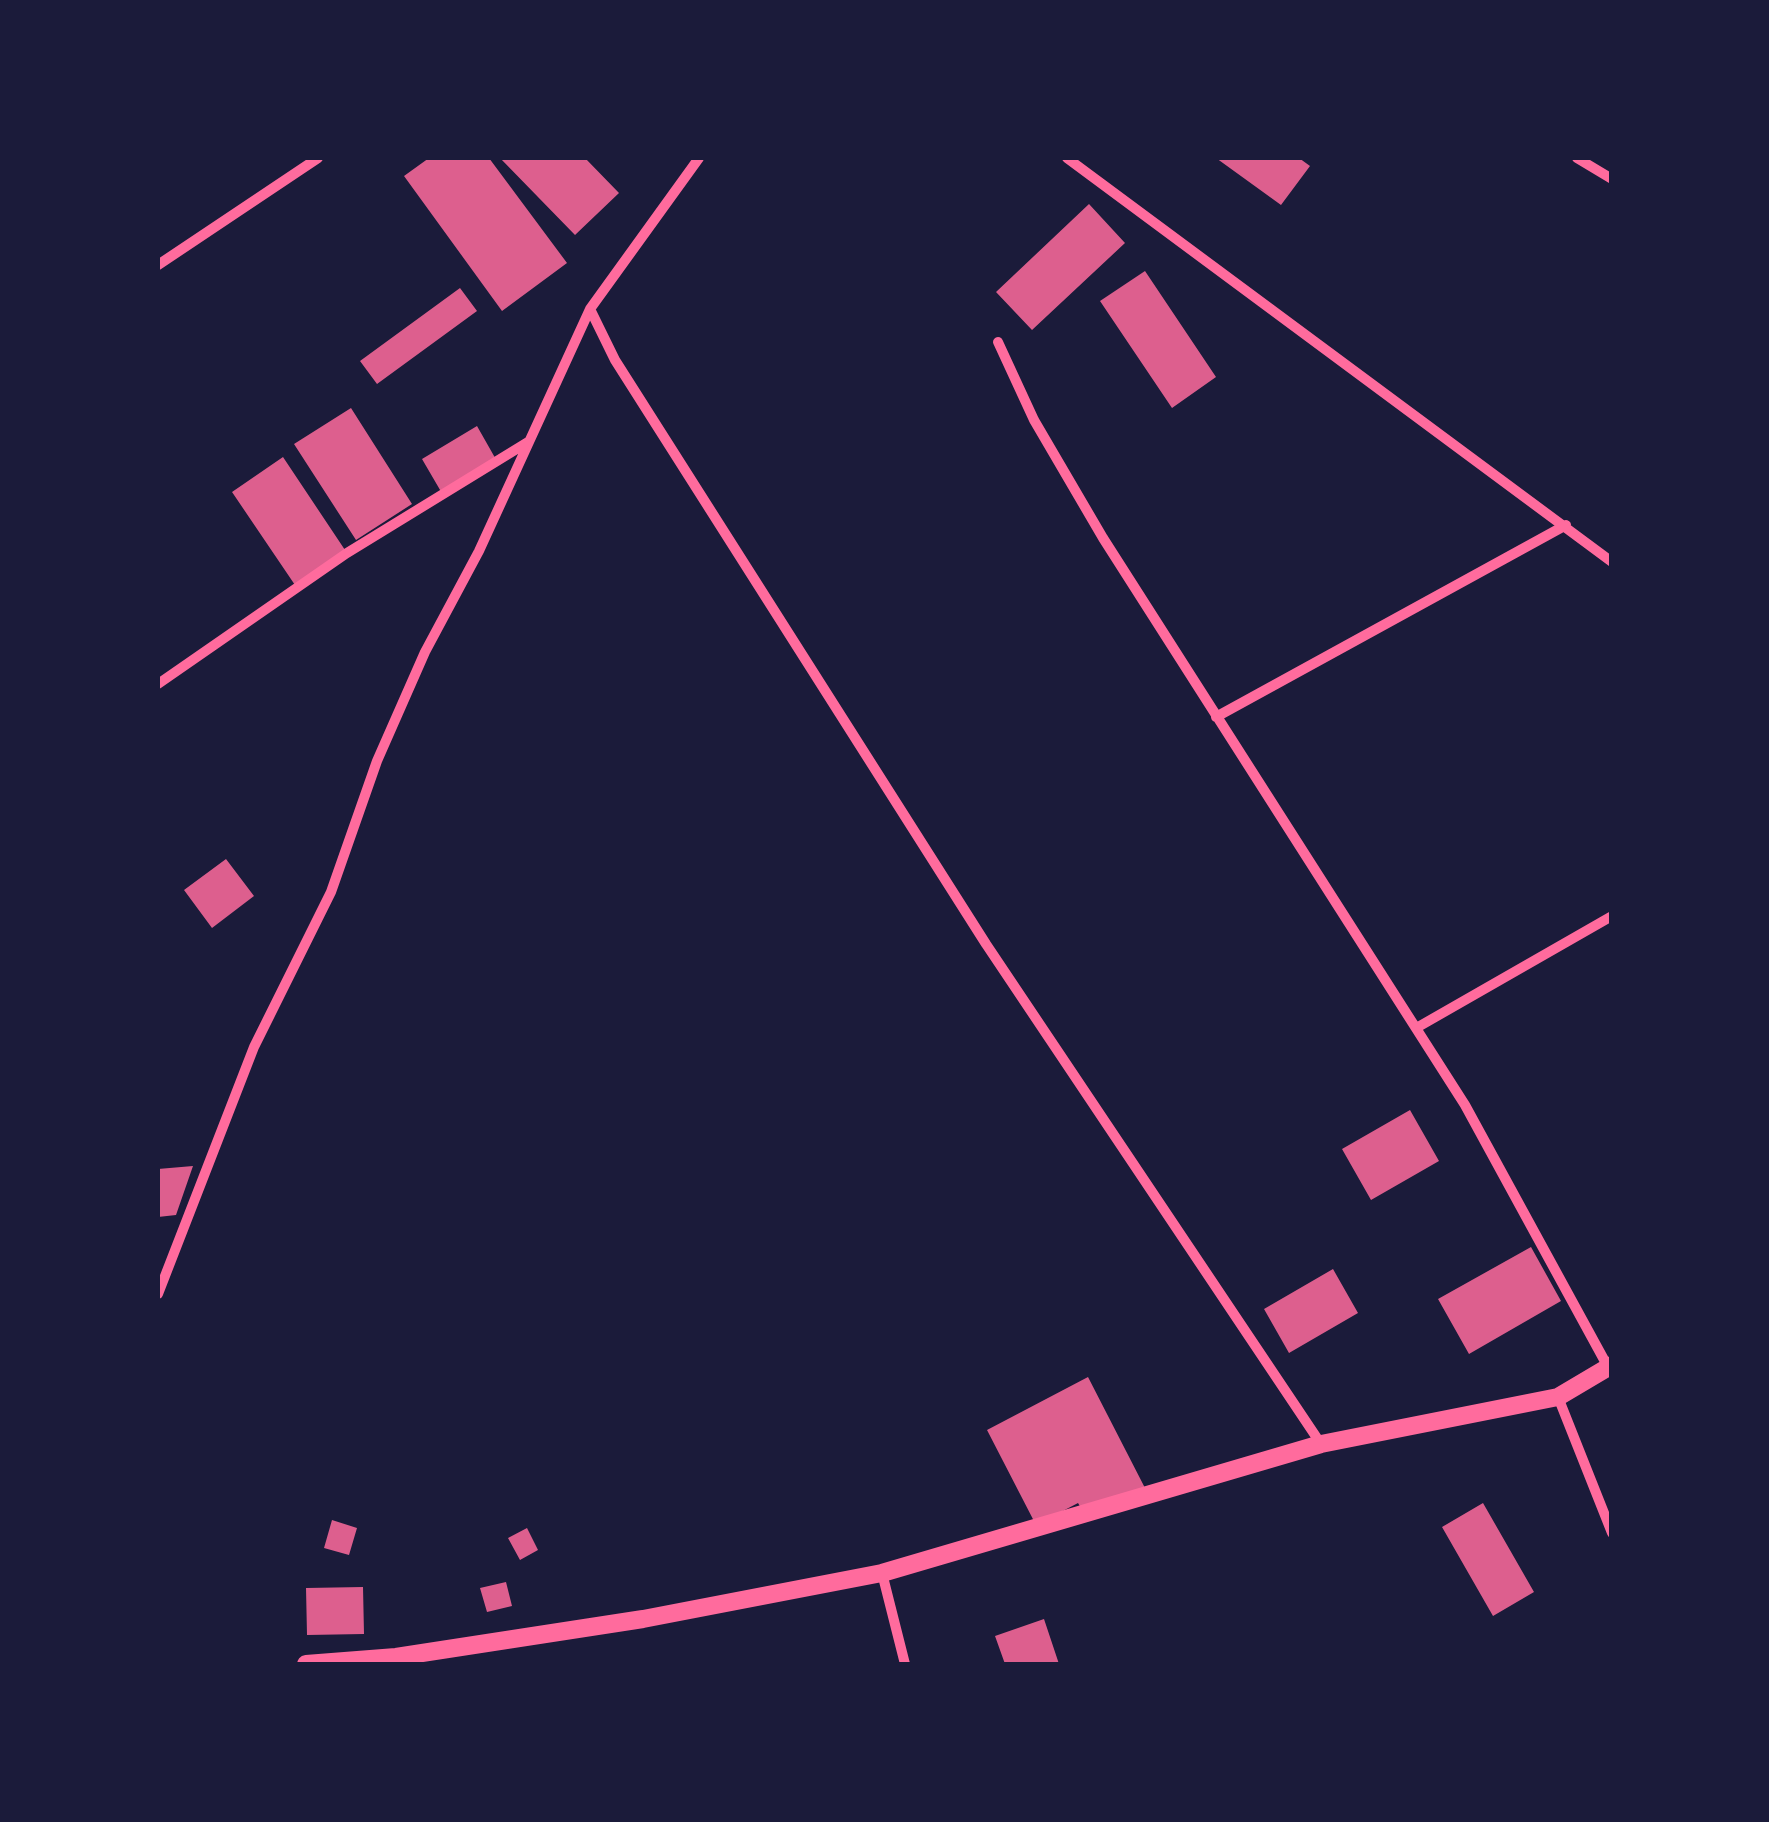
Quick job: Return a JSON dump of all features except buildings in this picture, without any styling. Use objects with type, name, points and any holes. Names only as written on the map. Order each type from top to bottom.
[{"type":"street","points":[[158,266],[318,158]]},
{"type":"street","points":[[158,1294],[254,1047],[331,892],[377,761],[425,652],[478,551],[590,309],[700,158]]},
{"type":"street","points":[[1067,158],[1612,562]]},
{"type":"street","points":[[1577,158],[1612,180]]},
{"type":"street","points":[[590,309],[616,360],[986,944],[1321,1444]]},
{"type":"street","points":[[306,1664],[399,1661],[882,1573],[1321,1444],[1558,1398],[1610,1366],[1418,1027],[1104,538],[1034,420],[998,342]]},
{"type":"street","points":[[158,684],[348,554],[528,442]]},
{"type":"street","points":[[1216,717],[1566,526]]},
{"type":"street","points":[[1418,1027],[1612,916]]},
{"type":"street","points":[[1558,1398],[1612,1533]]},
{"type":"street","points":[[882,1573],[905,1664]]}]
